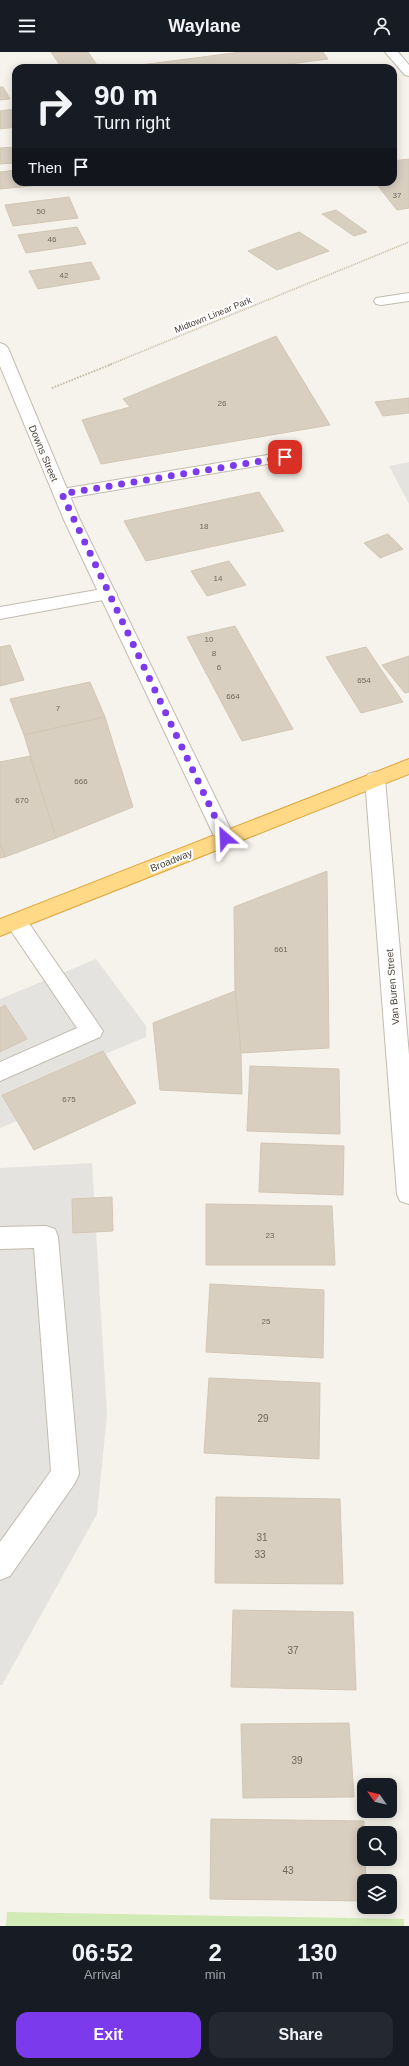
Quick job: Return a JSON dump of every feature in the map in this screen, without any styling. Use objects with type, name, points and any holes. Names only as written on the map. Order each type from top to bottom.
[{"type":"highway","name":"Broadway","points":[[8,925],[409,766]]},
{"type":"street","points":[[391,52],[409,72]]},
{"type":"street","points":[[382,301],[409,297]]},
{"type":"street","name":"Downs Street","points":[[0,348],[5,371],[22,401],[62,494],[108,594],[225,838]]},
{"type":"street","points":[[62,494],[285,457]]},
{"type":"street","points":[[0,613],[108,594]]},
{"type":"street","name":"Van Buren Street","points":[[376,779],[409,1194]]},
{"type":"street","points":[[0,1072],[92,1031],[8,925]]},
{"type":"street","points":[[0,1238],[46,1237],[65,1474],[0,1566]]},
{"type":"path","name":"Midtown Linear Park","points":[[22,401],[409,242]]},
{"type":"green space","points":[[7,1912],[404,1919],[404,1926],[6,1926]]},
{"type":"shaded area","points":[[409,462],[409,504],[389,466]]},
{"type":"shaded area","points":[[96,959],[146,1026],[146,1037],[105,1054],[103,1051],[2,1094],[17,1121],[0,1128],[0,999]]},
{"type":"shaded area","points":[[92,1163],[107,1415],[97,1514],[2,1685],[0,1685],[0,1168]]},
{"type":"building","points":[[51,52],[88,52],[96,64],[59,64]]},
{"type":"building","points":[[241,52],[323,52],[328,59],[290,64],[148,64]]},
{"type":"building","points":[[0,87],[3,87],[10,99],[0,100]]},
{"type":"building","points":[[12,110],[12,128],[0,129],[0,111]]},
{"type":"building","points":[[12,147],[12,163],[0,164],[0,148]]},
{"type":"building","points":[[409,159],[409,208],[397,210],[378,186],[397,186],[397,160]]},
{"type":"building","points":[[12,170],[12,186],[29,186],[0,189],[0,172]]},
{"type":"building","points":[[69,197],[78,218],[13,226],[5,205]]},
{"type":"building","points":[[336,210],[367,232],[354,236],[322,214]]},
{"type":"building","points":[[77,227],[86,244],[26,253],[18,235]]},
{"type":"building","points":[[299,232],[329,251],[277,270],[248,251]]},
{"type":"building","points":[[91,262],[100,279],[38,289],[29,271]]},
{"type":"building","points":[[276,336],[330,425],[101,464],[82,420],[130,407],[123,399]]},
{"type":"building","points":[[409,398],[409,413],[383,416],[375,402]]},
{"type":"building","points":[[259,492],[284,531],[146,561],[124,521]]},
{"type":"building","points":[[388,534],[403,549],[380,558],[364,543]]},
{"type":"building","points":[[229,561],[246,585],[207,596],[191,571]]},
{"type":"building","points":[[235,626],[293,729],[242,741],[187,637]]},
{"type":"building","points":[[10,645],[24,680],[0,686],[0,647]]},
{"type":"building","points":[[366,647],[403,702],[361,713],[326,657]]},
{"type":"building","points":[[409,656],[409,692],[405,693],[382,665]]},
{"type":"building","points":[[90,682],[105,717],[24,735],[10,699]]},
{"type":"building","points":[[105,717],[133,807],[56,838],[24,735]]},
{"type":"building","points":[[30,756],[56,838],[5,857],[0,841],[0,762]]},
{"type":"building","points":[[0,841],[5,857],[0,858]]},
{"type":"building","points":[[327,871],[329,1048],[241,1053],[235,991],[234,907]]},
{"type":"building","points":[[235,991],[241,1053],[242,1094],[160,1090],[153,1023]]},
{"type":"building","points":[[5,1005],[27,1039],[0,1052],[0,1008]]},
{"type":"building","points":[[103,1051],[136,1103],[34,1150],[2,1095]]},
{"type":"building","points":[[250,1066],[339,1069],[340,1134],[247,1131]]},
{"type":"building","points":[[261,1143],[344,1146],[343,1195],[259,1192]]},
{"type":"building","points":[[112,1197],[113,1231],[73,1233],[72,1199]]},
{"type":"building","points":[[206,1204],[332,1206],[335,1265],[206,1265]]},
{"type":"building","points":[[210,1284],[324,1290],[323,1358],[206,1352]]},
{"type":"building","points":[[209,1378],[320,1383],[319,1459],[204,1453]]},
{"type":"building","points":[[216,1497],[340,1499],[343,1584],[215,1583]]},
{"type":"building","points":[[233,1610],[353,1612],[356,1690],[231,1687]]},
{"type":"building","points":[[349,1723],[354,1797],[243,1798],[241,1724]]},
{"type":"building","points":[[211,1819],[364,1821],[364,1826],[357,1826],[357,1866],[365,1866],[366,1874],[357,1874],[357,1901],[210,1899]]},
{"type":"route","points":[[225,838],[72,520],[62,494],[285,457]]}]
